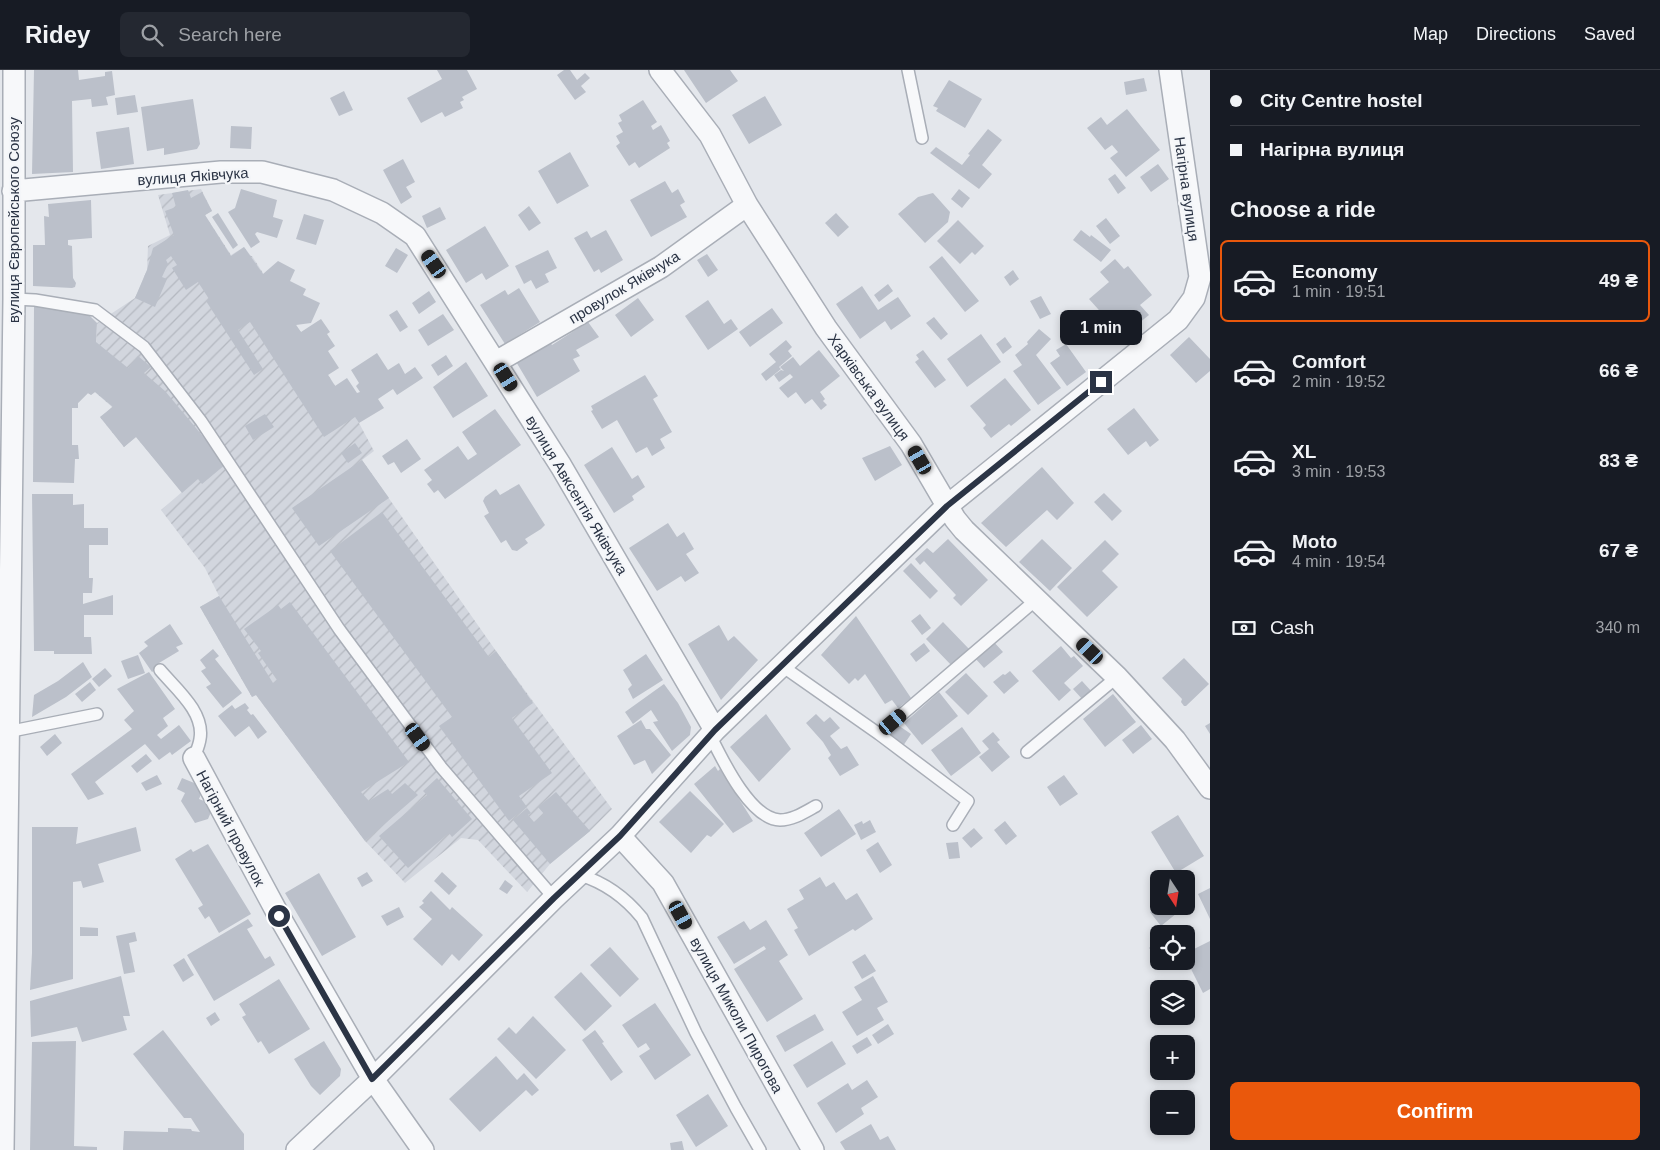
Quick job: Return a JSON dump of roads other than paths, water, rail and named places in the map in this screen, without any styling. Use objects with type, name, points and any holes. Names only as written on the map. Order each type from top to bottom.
[{"type":"street","name":"вулиця Європейського Союзу","points":[[3,1150],[3,826],[7,732],[9,310],[13,191],[14,70]]},
{"type":"street","name":"Харківська вулиця","points":[[660,70],[710,135],[747,205],[826,328],[911,444],[947,506],[964,530],[1117,677],[1175,740],[1210,788]]},
{"type":"street","name":"Нагірна вулиця","points":[[297,1150],[372,1079],[554,898],[620,836],[713,733],[947,506],[1178,320],[1194,298],[1200,277],[1170,70]]},
{"type":"street","name":"вулиця Яківчука","points":[[13,191],[220,172],[262,172],[333,190],[382,213],[415,236],[434,264]]},
{"type":"street","name":"провулок Яківчука","points":[[496,362],[661,267],[747,205]]},
{"type":"street","name":"вулиця Авксентія Яківчука","points":[[434,264],[561,466],[713,733]]},
{"type":"street","name":"Нагірний провулок","points":[[194,758],[279,916],[372,1079],[423,1150]]},
{"type":"street","name":"вулиця Миколи Пирогова","points":[[620,836],[664,883],[813,1150]]},
{"type":"lane","points":[[908,70],[922,138]]},
{"type":"lane","points":[[9,310],[35,300],[95,310],[144,347],[201,421],[334,621],[441,767],[554,898]]},
{"type":"lane","points":[[879,734],[1037,599]]},
{"type":"lane","points":[[782,666],[879,734],[968,801],[953,825]]},
{"type":"lane","points":[[160,670],[185,699],[195,713],[200,725],[200,738],[194,758]]},
{"type":"lane","points":[[1027,752],[1117,677]]},
{"type":"lane","points":[[7,732],[97,714]]},
{"type":"lane","points":[[713,733],[723,761],[750,802],[766,815],[778,820],[791,819],[816,806]]},
{"type":"lane","points":[[580,874],[613,890],[632,905],[642,918],[696,1033],[760,1150]]}]
